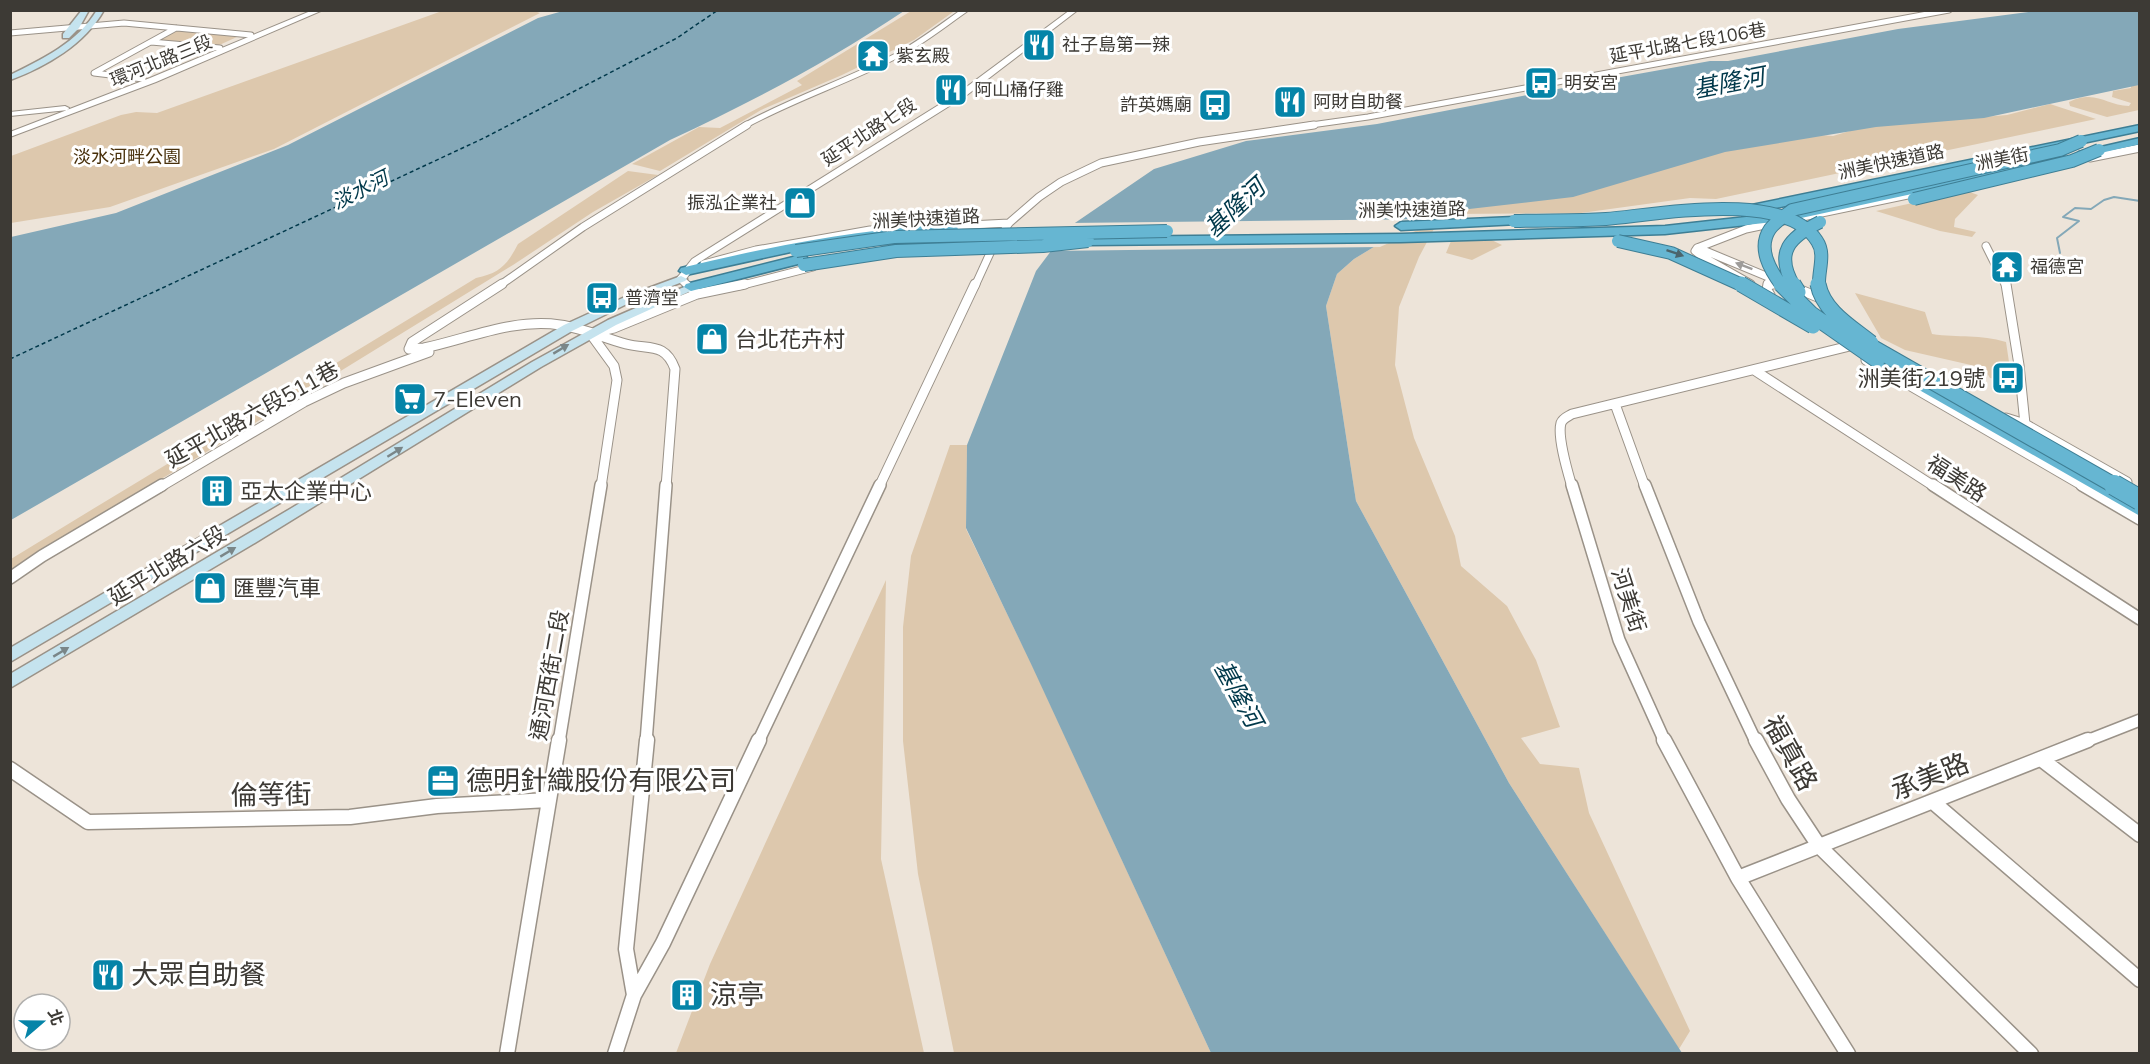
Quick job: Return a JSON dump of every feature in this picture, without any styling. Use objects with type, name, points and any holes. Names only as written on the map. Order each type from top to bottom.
[{"type":"highway","name":"洲美快速道路","points":[[798,255],[894,237],[1347,228],[1548,227],[1640,223],[1717,215],[1775,205],[2139,128]]},
{"type":"highway","points":[[2081,141],[2060,150],[1792,210],[1773,222],[1763,244],[1769,270],[1790,295],[1818,319],[2139,511]]},
{"type":"highway","name":"洲美快速道路","points":[[798,255],[862,255],[908,250],[1059,246],[1089,241],[1617,233],[1740,223],[1853,204],[2139,141]]},
{"type":"highway","points":[[1883,359],[1830,321],[1798,292],[1786,269],[1787,246],[1794,236],[1837,216],[2072,161],[2099,150]]},
{"type":"highway","points":[[1347,228],[1605,219],[1712,208],[1763,213],[1799,225],[1819,242],[1822,250],[1818,284],[1820,294],[1828,305],[1883,359]]},
{"type":"highway","points":[[1401,238],[1500,242],[1618,241],[1658,247],[1711,268],[1883,359],[2139,500]]},
{"type":"highway","points":[[688,283],[798,255]]},
{"type":"highway","points":[[688,283],[798,255]]},
{"type":"main road","points":[[10,72],[50,48],[75,28],[86,10]]},
{"type":"main road","points":[[10,78],[50,57],[74,41],[90,26],[101,10]]},
{"type":"main road","name":"延平北路七段","points":[[568,328],[631,298],[688,283]]},
{"type":"main road","name":"延平北路七段","points":[[590,333],[688,283]]},
{"type":"main road","name":"延平北路六段","points":[[10,656],[568,328]]},
{"type":"main road","name":"延平北路六段","points":[[10,682],[590,333]]},
{"type":"street","name":"環河北路三段","points":[[10,135],[16,128],[220,48],[308,10]]},
{"type":"street","name":"環河北路三段","points":[[16,128],[42,124],[320,10]]},
{"type":"street","points":[[634,995],[626,949],[647,736],[675,369],[672,359],[667,352],[657,348],[627,344],[611,337],[551,324],[409,349],[412,342],[517,274],[583,227],[745,126],[773,110],[913,47],[965,10]]},
{"type":"street","name":"延平北路七段","points":[[688,283],[703,256],[837,175],[964,93],[1075,10]]},
{"type":"street","name":"延平北路七段106巷","points":[[615,1053],[634,995],[663,943],[991,251],[1009,223],[1051,189],[1101,163],[1199,142],[1368,117],[1949,10]]},
{"type":"street","points":[[10,33],[124,23],[251,35]]},
{"type":"street","points":[[143,79],[94,73],[176,28]]},
{"type":"street","points":[[151,42],[220,48]]},
{"type":"street","points":[[10,115],[70,107]]},
{"type":"street","points":[[10,115],[42,124]]},
{"type":"street","name":"洲美街","points":[[1697,248],[1746,230],[2139,148]]},
{"type":"street","points":[[688,283],[711,261],[756,249],[836,235],[896,228],[1009,223]]},
{"type":"street","points":[[1986,246],[2005,280],[2019,365],[2025,424]]},
{"type":"street","points":[[2139,489],[2025,424],[1963,402],[1937,389],[1897,364],[1868,342],[1842,312],[1819,297],[1697,248],[1695,251],[1833,331],[1880,370],[2139,519]]},
{"type":"street","points":[[688,283],[717,291],[774,275],[846,261],[913,253],[991,251]]},
{"type":"street","points":[[1770,295],[1767,290],[1768,284],[1790,284]]},
{"type":"street","name":"延平北路六段511巷","points":[[10,578],[42,556],[294,408],[344,383],[422,354],[464,343],[568,328]]},
{"type":"street","name":"通河西街二段","points":[[507,1053],[617,380],[614,366],[590,333]]},
{"type":"street","name":"河美街","points":[[1848,1053],[1738,878],[1671,756],[1619,640],[1566,466],[1560,426],[1564,418],[1572,414],[1868,342]]},
{"type":"street","name":"福美路","points":[[1754,370],[2139,619]]},
{"type":"street","name":"福真路","points":[[1615,404],[1673,564],[1729,691],[1796,814],[1819,846],[2031,1053]]},
{"type":"street","name":"承美路","points":[[1738,878],[2139,720]]},
{"type":"street","points":[[2041,759],[2139,835]]},
{"type":"street","name":"倫等街","points":[[10,769],[88,822],[350,817],[436,806],[548,800]]},
{"type":"street","points":[[1933,802],[2139,980]]},
{"type":"green space","name":"淡水河畔公園","points":[[531,10],[540,13],[274,149],[110,207],[11,223],[11,156],[121,115],[136,112],[157,113],[442,11]]},
{"type":"green space","points":[[911,11],[953,12],[914,40],[842,75],[761,110],[660,171],[632,164],[699,127],[720,128],[802,85],[797,81]]},
{"type":"green space","points":[[178,30],[239,36],[215,47],[157,42]]},
{"type":"green space","points":[[2131,85],[2139,85],[2139,110],[2107,117],[2070,106],[2069,102],[2087,97],[2129,106],[2131,103],[2112,97],[2113,91],[2131,88]]},
{"type":"green space","points":[[2050,104],[2096,119],[1716,199],[1690,198],[1581,213],[1445,214],[1448,209],[1661,170],[1670,164],[1690,162],[1688,157],[1819,135],[1833,136],[1863,127],[2007,115]]},
{"type":"green space","points":[[628,171],[658,175],[593,212],[513,265],[300,396],[11,569],[11,559],[476,278],[497,271],[506,263],[518,244]]},
{"type":"green space","points":[[1967,191],[1978,195],[1955,219],[1954,227],[1976,232],[1972,237],[1940,231],[1876,211]]},
{"type":"green space","points":[[1443,212],[1419,257],[1399,307],[1395,365],[1414,438],[1455,536],[1461,566],[1507,606],[1536,660],[1560,727],[1521,738],[1540,764],[1579,768],[1589,813],[1690,1031],[1679,1049],[1509,783],[1356,501],[1326,306],[1337,274],[1354,259],[1387,239],[1432,220]]},
{"type":"green space","points":[[1481,235],[1502,245],[1472,260],[1446,253],[1451,241]]},
{"type":"green space","points":[[1855,293],[1925,312],[1932,334],[1987,338],[2006,342],[2012,382],[1990,378],[1984,368],[1905,350],[1881,338]]},
{"type":"green space","points":[[950,445],[967,445],[966,529],[1032,665],[1211,1053],[954,1053],[918,874],[903,741],[903,627],[911,556]]},
{"type":"green space","points":[[886,580],[881,859],[924,1053],[676,1053],[710,964]]},
{"type":"water","name":"淡水河","points":[[563,11],[904,11],[790,80],[670,140],[11,520],[11,237],[116,213],[288,145],[538,18]]},
{"type":"water","name":"基隆河","points":[[2035,11],[2139,11],[2139,85],[1984,118],[1876,127],[1725,152],[1573,197],[1443,212],[1432,220],[1387,239],[1354,259],[1337,274],[1326,306],[1356,501],[1509,783],[1682,1053],[1211,1053],[966,528],[967,445],[1036,271],[1069,227],[1154,169],[1246,141],[1377,124],[1710,61],[1728,61],[1898,29]]},
{"type":"pier","points":[[1438,219],[1380,247],[1047,251],[1069,223]]},
{"type":"waterway","points":[[2060,253],[2057,238],[2079,221],[2063,217],[2075,208],[2091,209],[2104,200],[2114,197],[2140,201]]},
{"type":"ferry route","points":[[10,359],[484,138],[677,38],[718,10]]},
{"type":"place","name":"社子島第一辣","points":[[1039,45]]},
{"type":"place","name":"紫玄殿","points":[[873,56]]},
{"type":"place","name":"明安宮","points":[[1541,83]]},
{"type":"place","name":"阿山桶仔雞","points":[[951,90]]},
{"type":"place","name":"阿財自助餐","points":[[1290,102]]},
{"type":"place","name":"許英媽廟","points":[[1215,105]]},
{"type":"place","name":"振泓企業社","points":[[800,203]]},
{"type":"place","name":"福德宮","points":[[2007,267]]},
{"type":"place","name":"普濟堂","points":[[602,298]]},
{"type":"place","name":"台北花卉村","points":[[712,339]]},
{"type":"place","name":"洲美街219號","points":[[2008,378]]},
{"type":"place","name":"7-Eleven","points":[[410,399]]},
{"type":"place","name":"亞太企業中心","points":[[217,491]]},
{"type":"place","name":"匯豐汽車","points":[[210,588]]},
{"type":"place","name":"德明針織股份有限公司","points":[[443,781]]},
{"type":"place","name":"大眾自助餐","points":[[108,975]]},
{"type":"place","name":"涼亭","points":[[687,995]]}]
